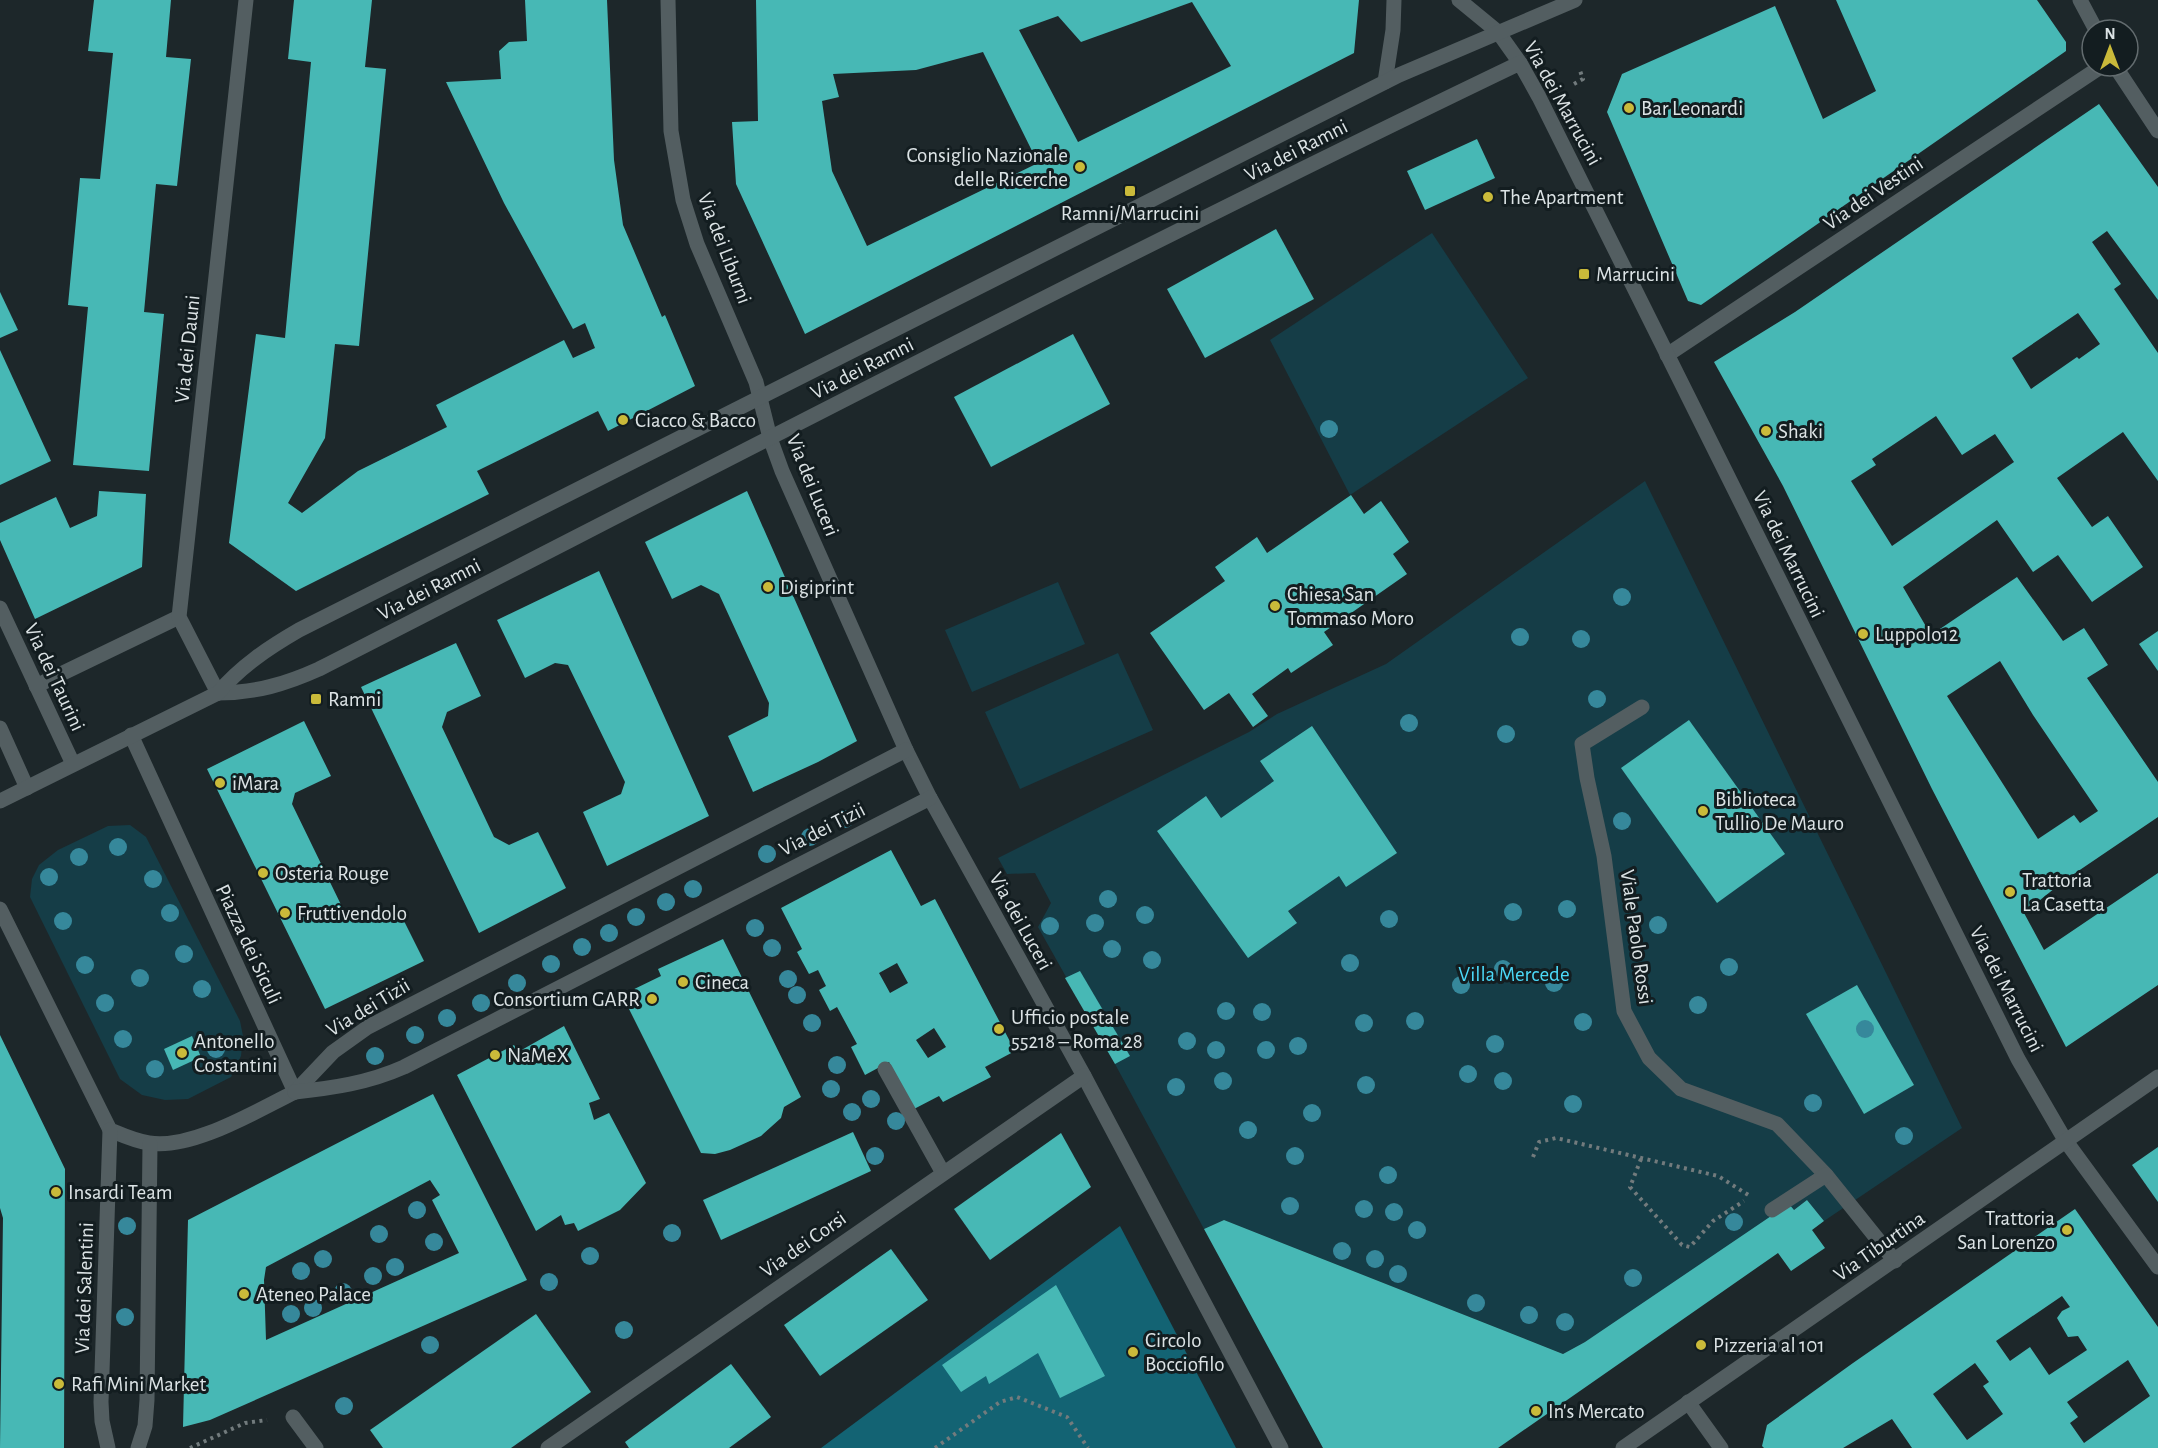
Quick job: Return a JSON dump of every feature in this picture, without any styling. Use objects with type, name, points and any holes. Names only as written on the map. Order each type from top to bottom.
[{"type":"street","name":"Via dei Dauni","points":[[179,617],[246,0]]},
{"type":"street","name":"Via dei Liburni","points":[[668,0],[671,131],[683,200],[697,244],[750,365],[761,398]]},
{"type":"street","points":[[1385,82],[1393,30],[1394,0]]},
{"type":"street","name":"Via dei Marrucini","points":[[1459,0],[1498,32],[1520,63],[1539,97],[2018,1059],[2066,1140],[2158,1267]]},
{"type":"street","name":"Via dei Ramni","points":[[218,693],[234,674],[248,663],[299,630],[1385,82],[1575,0]]},
{"type":"street","points":[[2080,0],[2090,18]]},
{"type":"street","name":"Via dei Ramni","points":[[0,801],[218,693],[271,688],[319,669],[1413,114],[1520,63]]},
{"type":"street","name":"Via dei Vestini","points":[[1667,355],[2084,78]]},
{"type":"street","points":[[2123,78],[2158,131]]},
{"type":"street","name":"Via dei Luceri","points":[[761,398],[782,471],[906,750],[930,798],[1084,1076],[1281,1448]]},
{"type":"street","name":"Via dei Taurini","points":[[0,608],[73,764]]},
{"type":"street","points":[[36,686],[179,617],[218,693]]},
{"type":"street","name":"Viale Paolo Rossi","points":[[1642,707],[1582,744],[1604,856],[1624,1011],[1649,1058],[1681,1089],[1777,1124],[1826,1175],[1895,1261]]},
{"type":"street","points":[[0,728],[27,788]]},
{"type":"street","name":"Piazza dei Siculi","points":[[131,735],[295,1092]]},
{"type":"street","name":"Via dei Tizii","points":[[295,1092],[333,1052],[376,1022],[906,750]]},
{"type":"street","name":"Via dei Tizii","points":[[295,1092],[349,1086],[376,1079],[404,1067],[930,798]]},
{"type":"street","points":[[0,909],[110,1130],[150,1144],[180,1142],[208,1133],[295,1092]]},
{"type":"street","points":[[885,1069],[943,1173]]},
{"type":"street","name":"Via dei Corsi","points":[[548,1448],[1084,1076]]},
{"type":"street","name":"Via Tiburtina","points":[[1623,1448],[2158,1077]]},
{"type":"street","name":"Via dei Salentini","points":[[108,1448],[102,1421],[101,1402],[110,1130]]},
{"type":"street","points":[[138,1448],[145,1426],[147,1400],[150,1144]]},
{"type":"street","points":[[1772,1210],[1826,1175]]},
{"type":"street","points":[[1688,1402],[1721,1448]]},
{"type":"street","points":[[293,1416],[316,1448]]},
{"type":"path","points":[[1574,84],[1583,79],[1579,68]]},
{"type":"path","points":[[1533,1156],[1539,1142],[1556,1138],[1718,1176],[1772,1210]]},
{"type":"path","points":[[1641,1159],[1630,1187],[1683,1245],[1689,1247],[1713,1221],[1751,1196]]},
{"type":"path","points":[[935,1448],[1000,1402],[1017,1397],[1067,1417],[1088,1448]]},
{"type":"path","points":[[190,1448],[246,1423],[293,1416]]},
{"type":"green space","points":[[1432,233],[1528,378],[1350,495],[1270,340]]},
{"type":"green space","name":"Villa Mercede","points":[[1645,481],[1962,1128],[1824,1221],[1807,1200],[1563,1354],[1224,1220],[1204,1229],[1038,927],[1051,903],[1035,873],[1007,874],[998,858],[1249,732],[1277,714],[1386,664]]},
{"type":"green space","points":[[1058,582],[1085,644],[972,692],[945,630]]},
{"type":"green space","points":[[1118,653],[1153,730],[1020,789],[985,712]]},
{"type":"green space","points":[[130,825],[146,837],[240,1021],[243,1036],[241,1056],[231,1077],[188,1099],[165,1100],[142,1095],[120,1079],[30,897],[32,879],[39,865],[58,850],[108,826]]},
{"type":"shaded area","points":[[1120,1226],[1236,1448],[821,1448]]},
{"type":"building","points":[[94,0],[171,0],[166,57],[191,59],[177,186],[156,184],[144,312],[164,314],[149,471],[73,465],[88,307],[68,305],[80,178],[100,179],[113,53],[88,51]]},
{"type":"building","points":[[294,0],[372,0],[365,67],[386,69],[359,346],[335,344],[325,438],[288,503],[302,513],[358,471],[447,427],[436,405],[564,340],[573,358],[595,348],[585,323],[573,329],[504,203],[446,82],[501,79],[499,51],[509,42],[527,41],[525,0],[607,0],[614,160],[623,225],[662,317],[665,315],[695,386],[608,431],[598,411],[477,471],[489,494],[296,591],[229,543],[256,334],[285,338],[311,62],[288,59]]},
{"type":"building","name":"Consiglio Nazionale delle Ricerche","points":[[756,0],[1359,0],[1354,53],[805,334],[736,184],[732,122],[758,121]],"holes":[[[1192,2],[1231,66],[1078,142],[1019,30],[1058,16],[1081,42]],[[983,52],[1038,163],[867,246],[832,171],[822,101],[839,97],[833,74],[916,70]]]},
{"type":"building","points":[[1836,0],[2037,0],[2066,42],[2066,51],[1701,305],[1688,301],[1607,112],[1622,74],[1775,6],[1823,119],[1876,91]]},
{"type":"building","points":[[2099,104],[2158,187],[2158,300],[2107,231],[2092,242],[2121,284],[2114,289],[2158,353],[2158,481],[2123,432],[2057,478],[2092,527],[2108,516],[2143,567],[2092,602],[2058,555],[2033,572],[1997,520],[1903,587],[1931,635],[2017,577],[2063,641],[2084,628],[2108,665],[2087,678],[2158,782],[2158,817],[2065,880],[2024,913],[2044,950],[2158,873],[2158,985],[2066,1047],[1932,789],[1783,486],[1714,362],[1795,312]],"holes":[[[2078,313],[2100,344],[2031,389],[2012,358]],[[1936,416],[1962,455],[1995,434],[2014,462],[1892,546],[1851,481],[1876,465],[1872,459]],[[2000,661],[2033,715],[2098,811],[2080,823],[2074,815],[2038,839],[1947,696]]]},
{"type":"building","points":[[1477,139],[1495,178],[1425,210],[1407,171]]},
{"type":"building","points":[[1276,229],[1314,299],[1205,358],[1167,289]]},
{"type":"building","points":[[0,292],[18,330],[0,338]]},
{"type":"building","points":[[1073,334],[1110,404],[991,467],[954,397]]},
{"type":"building","points":[[0,350],[51,461],[0,485]]},
{"type":"building","points":[[99,491],[146,494],[142,567],[35,619],[0,540],[0,523],[56,497],[70,528],[97,516]]},
{"type":"building","points":[[747,491],[857,741],[753,792],[728,736],[768,716],[769,703],[719,594],[701,585],[672,599],[645,542]]},
{"type":"building","name":"Chiesa San Tommaso Moro","points":[[1351,495],[1364,514],[1381,501],[1409,542],[1393,554],[1407,574],[1324,632],[1333,645],[1291,673],[1288,668],[1252,694],[1268,716],[1253,727],[1229,693],[1204,710],[1150,633],[1225,581],[1215,567],[1257,537],[1267,553]]},
{"type":"building","points":[[599,571],[709,816],[607,866],[583,812],[621,794],[625,782],[568,665],[555,663],[525,678],[497,620]]},
{"type":"building","points":[[2158,631],[2158,671],[2139,644]]},
{"type":"building","points":[[456,643],[481,696],[447,712],[442,727],[494,837],[509,845],[538,832],[566,888],[479,933],[361,687]]},
{"type":"building","name":"Biblioteca Tullio De Mauro","points":[[1689,720],[1785,854],[1717,903],[1621,768]]},
{"type":"building","points":[[304,721],[331,776],[295,793],[292,804],[346,915],[367,921],[397,907],[424,961],[325,1009],[207,769]]},
{"type":"building","points":[[1312,726],[1397,853],[1346,887],[1339,876],[1288,911],[1297,923],[1248,958],[1157,831],[1206,796],[1221,818],[1274,781],[1260,761]]},
{"type":"building","points":[[891,850],[921,906],[935,899],[1015,1051],[985,1067],[991,1077],[943,1102],[939,1096],[914,1109],[889,1062],[865,1075],[851,1047],[857,1044],[837,1007],[830,1011],[819,990],[826,986],[818,970],[809,974],[797,952],[802,949],[781,908]],"holes":[[[897,963],[908,983],[890,993],[879,973]],[[934,1028],[946,1047],[928,1058],[916,1040]]]},
{"type":"building","points":[[723,939],[801,1097],[784,1107],[781,1118],[761,1136],[715,1154],[701,1153],[622,995],[661,976],[658,969]]},
{"type":"building","points":[[1080,971],[1130,1056],[1115,1064],[1065,978]]},
{"type":"building","points":[[1857,985],[1914,1085],[1864,1114],[1806,1014]]},
{"type":"building","points":[[564,1026],[600,1099],[589,1103],[594,1120],[609,1113],[646,1183],[620,1210],[578,1231],[574,1223],[565,1225],[561,1215],[536,1231],[457,1075],[514,1045],[518,1052]]},
{"type":"building","points":[[0,1035],[65,1169],[64,1448],[0,1448],[3,1218],[0,1208]]},
{"type":"building","name":"Antonello Costantini","points":[[192,1036],[201,1057],[173,1070],[164,1049]]},
{"type":"building","points":[[433,1094],[527,1280],[210,1420],[183,1427],[188,1220]],"holes":[[[430,1180],[440,1195],[432,1200],[459,1253],[266,1340],[264,1280],[266,1267]]]},
{"type":"building","points":[[853,1132],[871,1171],[721,1240],[703,1200]]},
{"type":"building","points":[[1061,1133],[1091,1187],[990,1260],[954,1209]]},
{"type":"building","points":[[2158,1147],[2158,1202],[2132,1165]]},
{"type":"building","points":[[1807,1200],[1824,1221],[1812,1230],[1825,1248],[1791,1271],[1778,1253],[1498,1448],[1323,1448],[1204,1229],[1224,1220],[1563,1354],[1585,1342],[1789,1204],[1794,1210]]},
{"type":"building","points":[[2075,1209],[2158,1327],[2158,1448],[1912,1448],[1892,1419],[1843,1448],[1764,1448],[1762,1446],[1767,1425]],"holes":[[[2062,1296],[2070,1307],[2062,1311],[2057,1318],[2068,1337],[2078,1336],[2087,1350],[2049,1375],[2030,1347],[2010,1361],[1996,1341]],[[2128,1360],[2150,1396],[2084,1443],[2070,1423],[2078,1417],[2067,1402]],[[1975,1363],[1989,1382],[1983,1386],[2003,1414],[1967,1440],[1933,1394]]]},
{"type":"building","points":[[891,1249],[928,1300],[820,1376],[784,1325]]},
{"type":"building","points":[[1056,1285],[1105,1376],[1060,1398],[1038,1353],[989,1384],[986,1376],[961,1392],[942,1365]]},
{"type":"building","points":[[536,1314],[591,1392],[511,1448],[383,1448],[370,1430]]},
{"type":"building","points":[[731,1364],[771,1417],[729,1448],[629,1448],[625,1442]]},
{"type":"place","name":"Bar Leonardi","points":[[1629,108]]},
{"type":"place","name":"Consiglio Nazionale delle Ricerche","points":[[1080,167]]},
{"type":"place","name":"Ramni/Marrucini","points":[[1130,191]]},
{"type":"place","name":"The Apartment","points":[[1488,197]]},
{"type":"place","name":"Marrucini","points":[[1584,274]]},
{"type":"place","name":"Ciacco & Bacco","points":[[623,420]]},
{"type":"place","name":"Shaki","points":[[1766,431]]},
{"type":"place","name":"Digiprint","points":[[768,587]]},
{"type":"place","name":"Chiesa San Tommaso Moro","points":[[1275,606]]},
{"type":"place","name":"Luppolo12","points":[[1863,634]]},
{"type":"place","name":"Ramni","points":[[316,699]]},
{"type":"place","name":"iMara","points":[[220,783]]},
{"type":"place","name":"Biblioteca Tullio De Mauro","points":[[1703,811]]},
{"type":"place","name":"Osteria Rouge","points":[[263,873]]},
{"type":"place","name":"Trattoria La Casetta","points":[[2010,892]]},
{"type":"place","name":"Fruttivendolo","points":[[285,913]]},
{"type":"place","name":"Cineca","points":[[683,982]]},
{"type":"place","name":"Consortium GARR","points":[[652,999]]},
{"type":"place","name":"Ufficio postale 55218 – Roma 28","points":[[999,1029]]},
{"type":"place","name":"Antonello Costantini","points":[[182,1053]]},
{"type":"place","name":"NaMeX","points":[[495,1055]]},
{"type":"place","name":"Insardi Team","points":[[56,1192]]},
{"type":"place","name":"Trattoria San Lorenzo","points":[[2067,1230]]},
{"type":"place","name":"Ateneo Palace","points":[[244,1294]]},
{"type":"place","name":"Pizzeria al 101","points":[[1701,1345]]},
{"type":"place","name":"Circolo Bocciofilo","points":[[1133,1352]]},
{"type":"place","name":"Rafi Mini Market","points":[[59,1384]]},
{"type":"place","name":"In's Mercato","points":[[1536,1411]]}]
